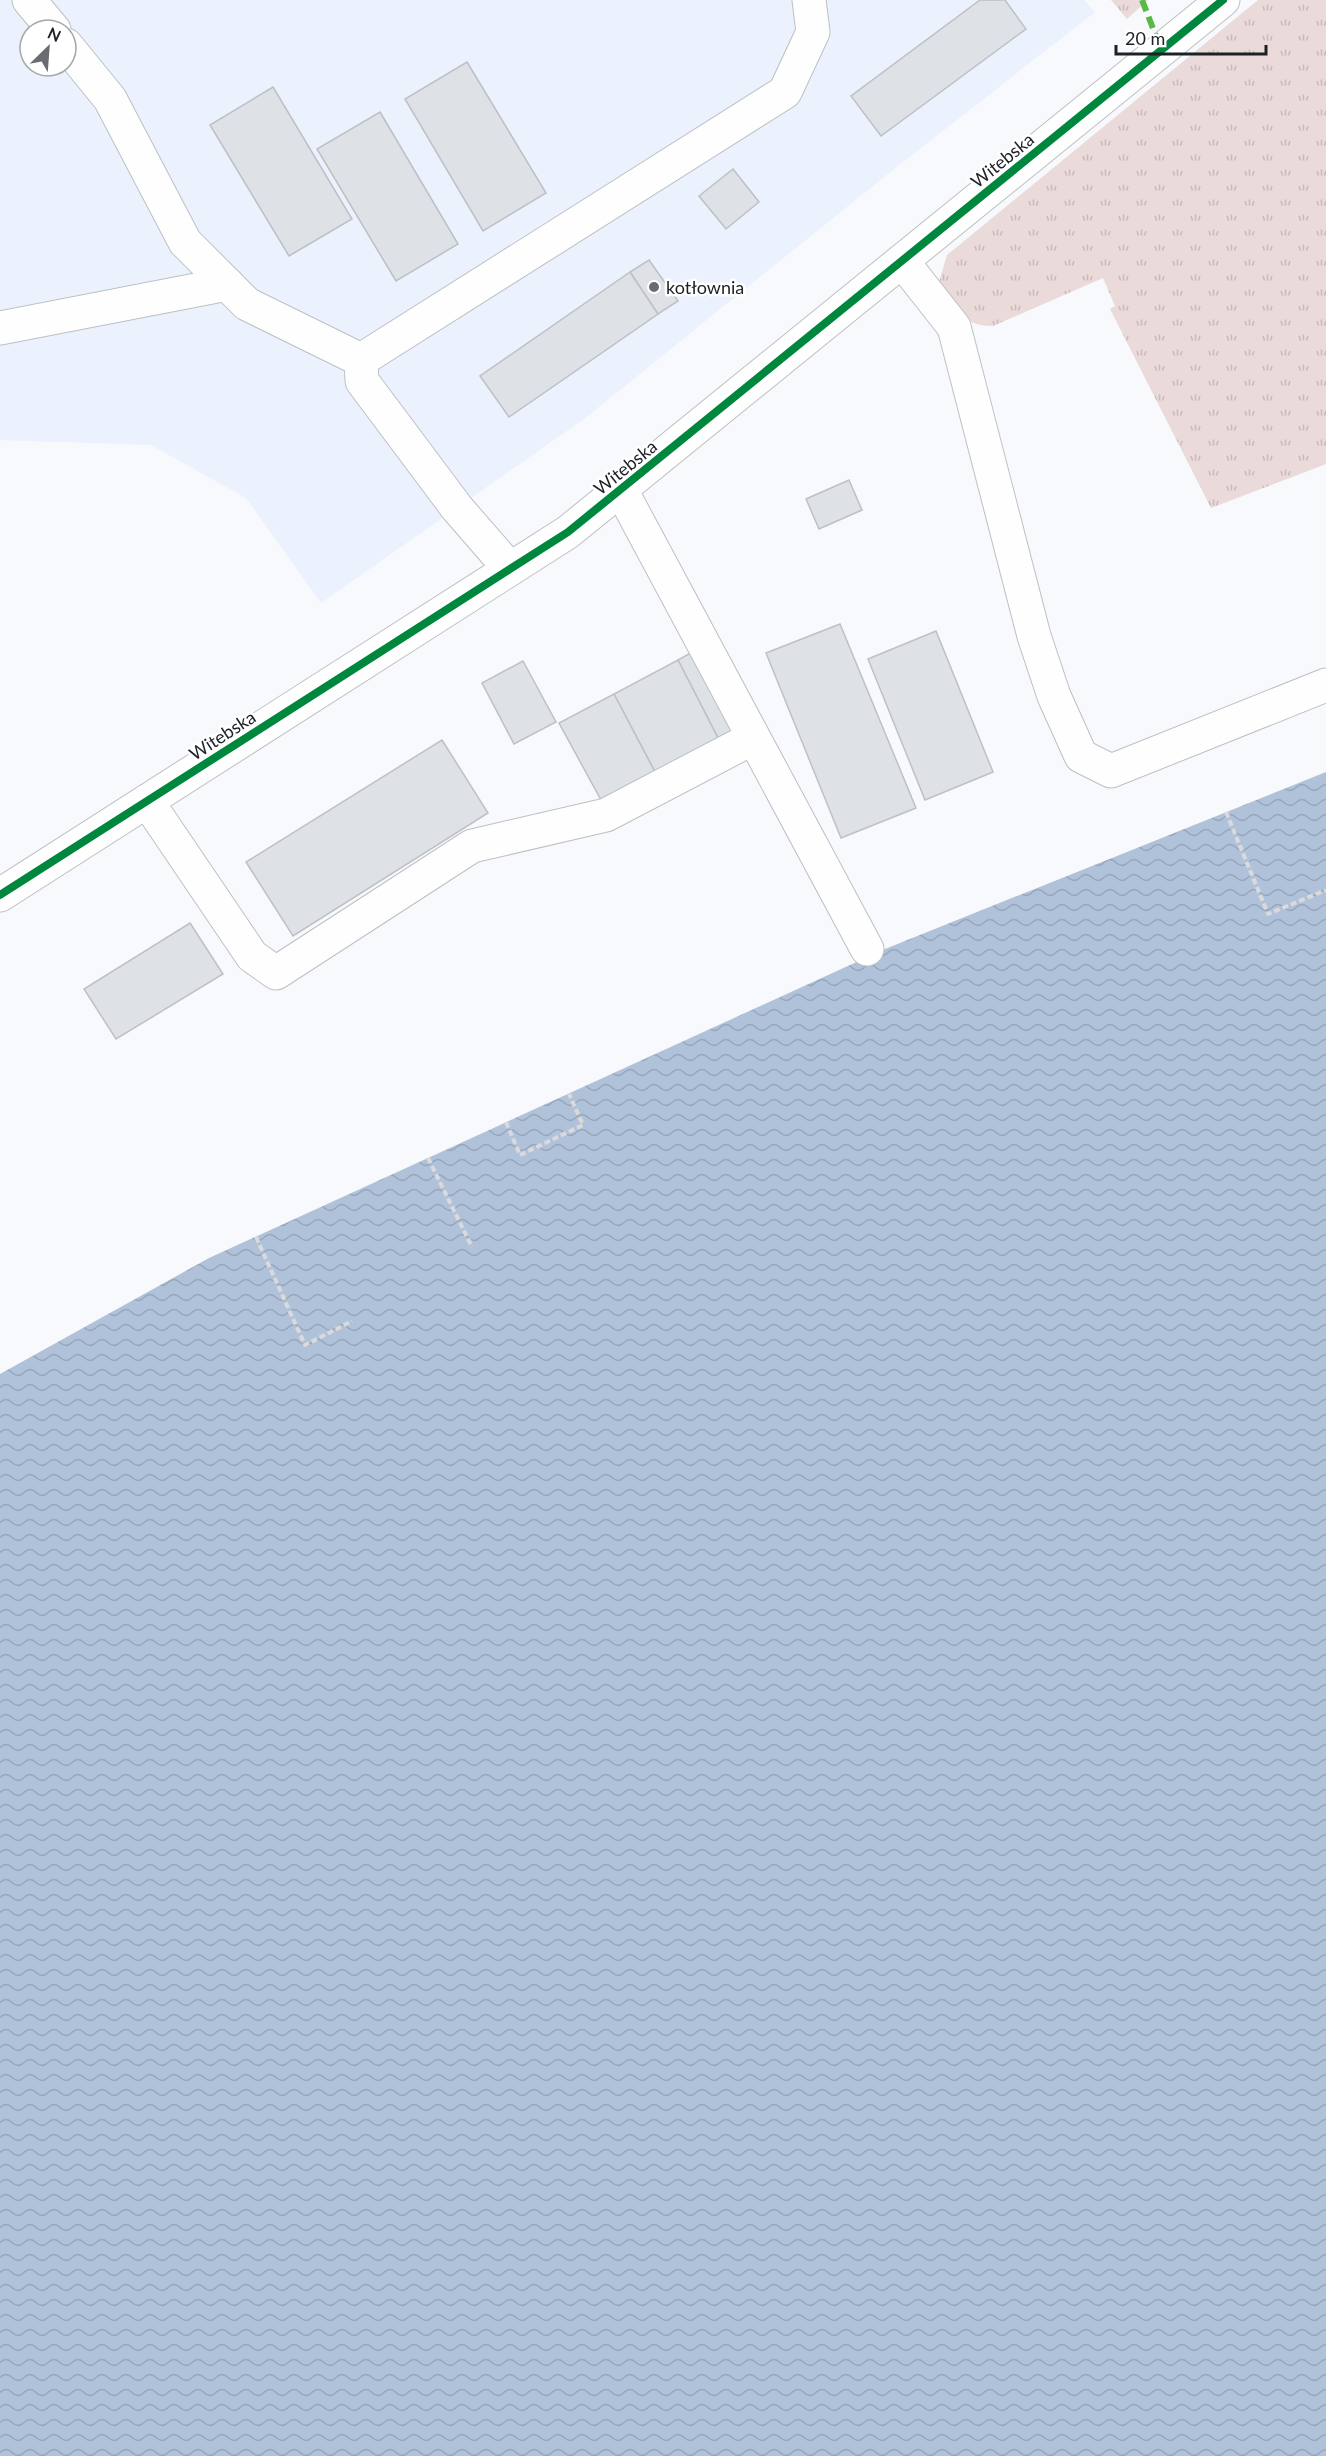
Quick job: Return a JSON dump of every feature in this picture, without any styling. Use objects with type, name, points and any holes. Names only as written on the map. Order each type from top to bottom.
[{"type":"street","points":[[29,0],[44,18]]},
{"type":"street","points":[[361,360],[785,92],[813,32],[809,0]]},
{"type":"street","name":"Witebska","points":[[0,894],[568,532],[1223,0]]},
{"type":"street","points":[[78,60],[110,99],[185,242],[247,304],[361,360]]},
{"type":"street","points":[[902,261],[954,327],[1034,636],[1054,696],[1081,756],[1111,771],[1326,686]]},
{"type":"street","points":[[0,328],[227,284]]},
{"type":"street","points":[[361,360],[362,381],[457,508],[510,569]]},
{"type":"street","points":[[621,490],[867,949]]},
{"type":"street","points":[[147,801],[252,956],[276,973],[472,846],[606,815],[753,738]]},
{"type":"path","points":[[1226,812],[1268,914],[1326,890]]},
{"type":"path","points":[[506,1122],[520,1155],[584,1125],[569,1094]]},
{"type":"path","points":[[428,1158],[472,1247]]},
{"type":"path","points":[[256,1237],[305,1346],[352,1321]]},
{"type":"shaded area","points":[[0,0],[1084,0],[1095,12],[889,173],[584,419],[321,603],[246,498],[151,445],[0,440]]},
{"type":"green space","points":[[1111,0],[1148,0],[1127,19]]},
{"type":"green space","points":[[1258,0],[1326,0],[1326,464],[1211,508],[1110,309],[1115,306],[1103,278],[993,326],[973,323],[966,319],[954,307],[939,282],[947,255]]},
{"type":"water","points":[[1326,772],[1326,2456],[0,2456],[0,1374],[209,1258],[885,949]]},
{"type":"building","points":[[980,0],[1005,0],[1026,29],[881,136],[851,96]]},
{"type":"building","points":[[467,62],[546,193],[483,231],[405,99]]},
{"type":"building","points":[[273,87],[352,219],[289,256],[210,125]]},
{"type":"building","points":[[380,112],[458,244],[396,281],[317,149]]},
{"type":"building","points":[[733,169],[759,202],[726,229],[699,196]]},
{"type":"building","name":"kotłownia","points":[[649,260],[678,301],[658,314],[630,272]]},
{"type":"building","points":[[630,272],[658,314],[509,417],[480,376]]},
{"type":"building","points":[[849,480],[862,510],[819,529],[806,499]]},
{"type":"building","points":[[840,624],[916,808],[841,838],[766,653]]},
{"type":"building","points":[[936,631],[993,772],[925,800],[868,659]]},
{"type":"building","points":[[694,651],[736,729],[718,738],[678,660]]},
{"type":"building","points":[[678,660],[718,738],[655,772],[614,694]]},
{"type":"building","points":[[523,661],[556,722],[514,744],[482,683]]},
{"type":"building","points":[[614,694],[655,772],[601,800],[559,723]]},
{"type":"building","points":[[442,740],[488,813],[293,936],[246,862]]},
{"type":"building","points":[[190,923],[223,974],[116,1039],[84,989]]},
{"type":"marked path","points":[[1142,0],[1161,49]]},
{"type":"cycle path","points":[[0,895],[568,532],[1223,0]]},
{"type":"place","name":"kotłownia","points":[[654,287]]}]
